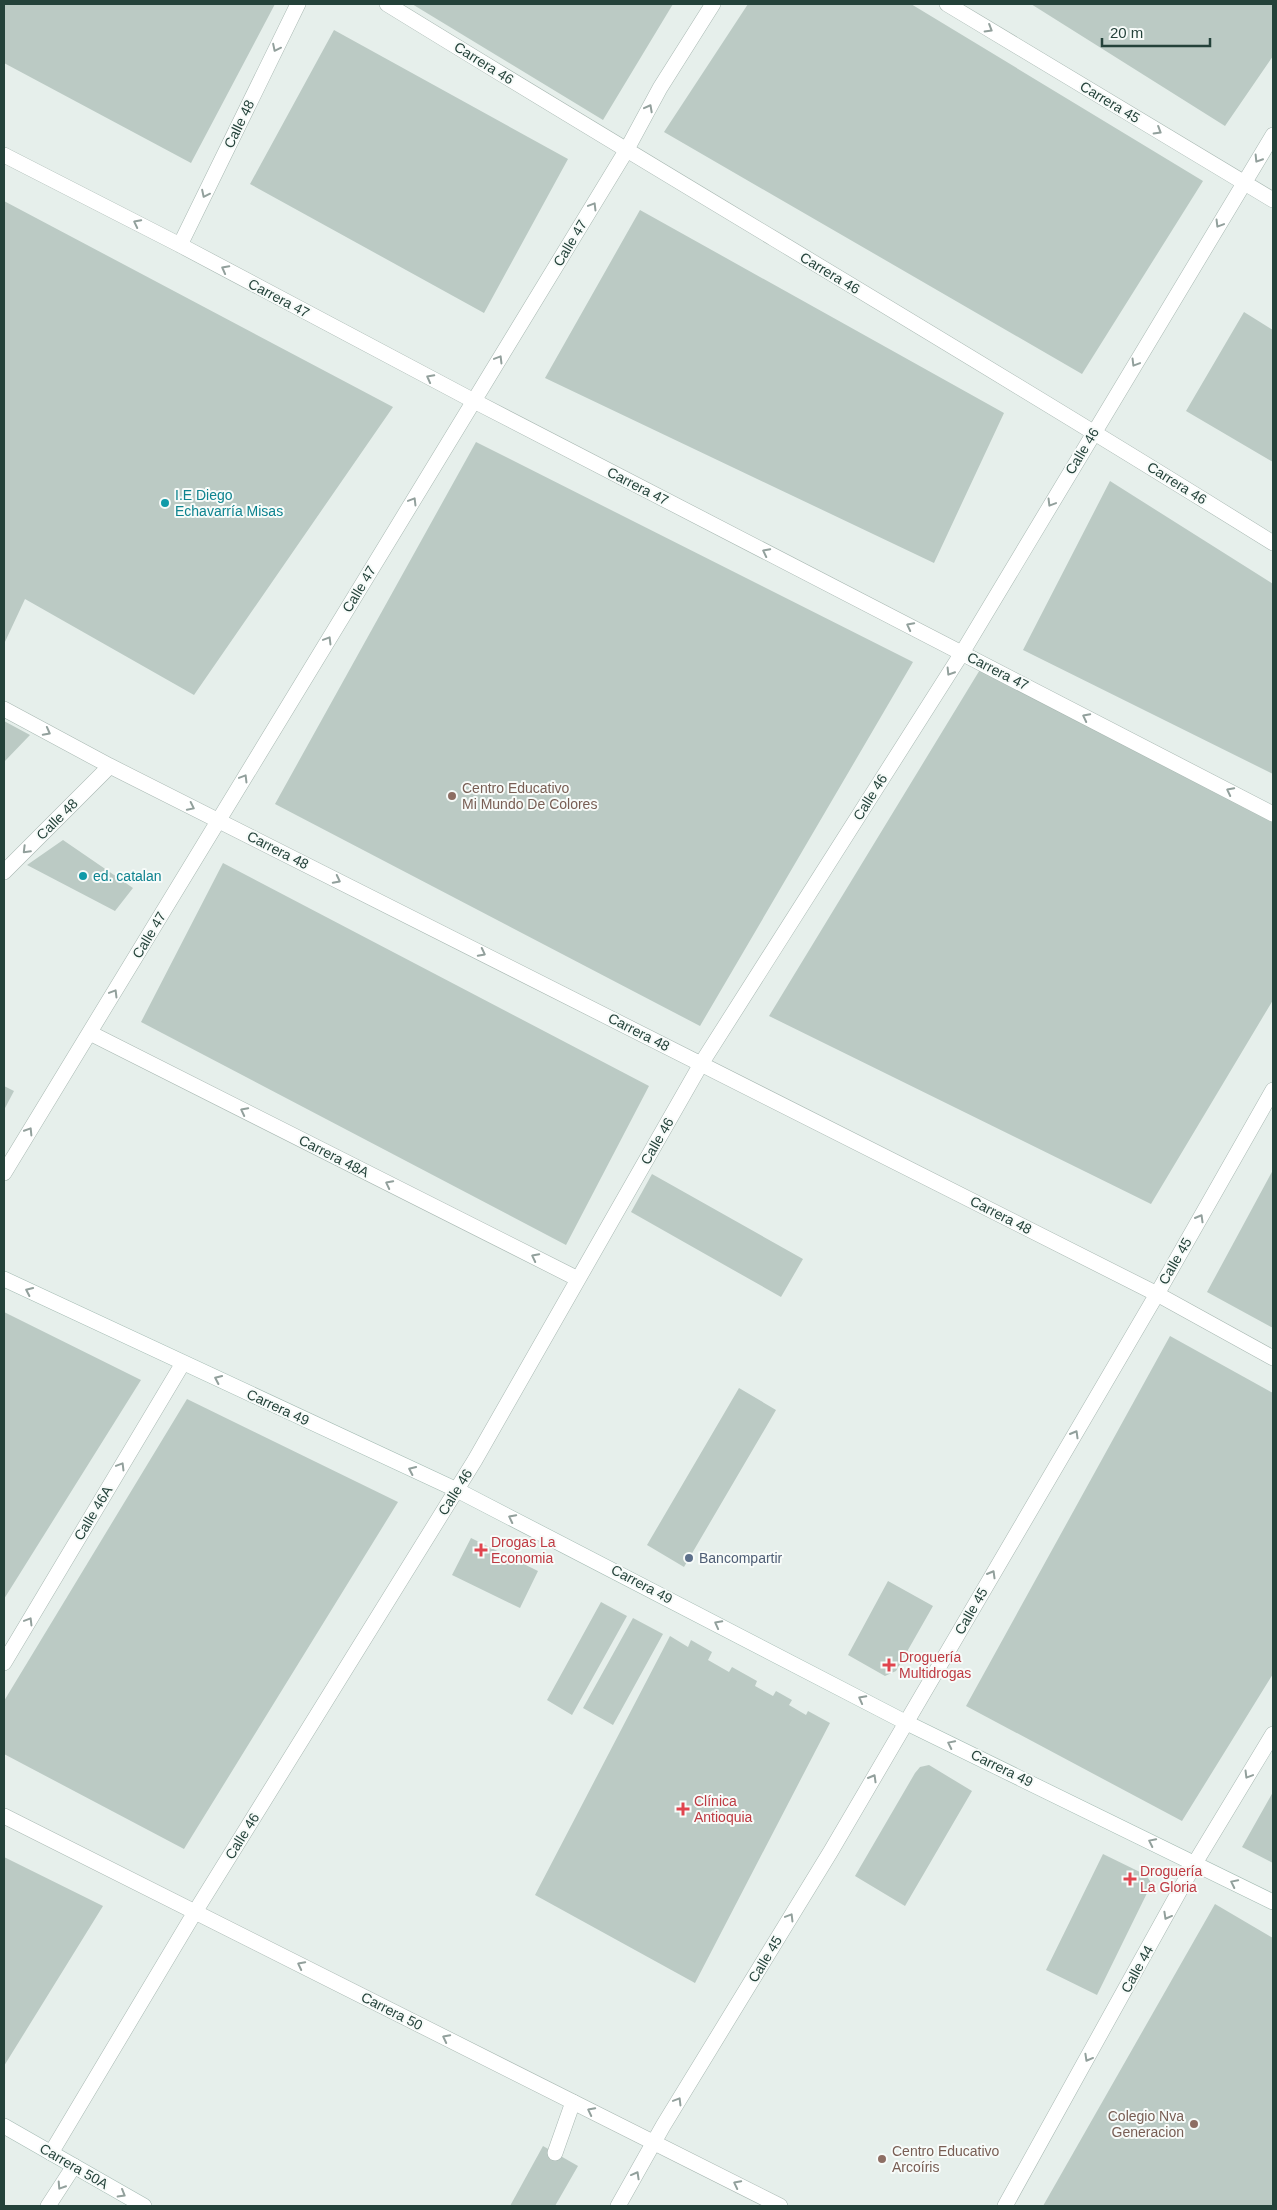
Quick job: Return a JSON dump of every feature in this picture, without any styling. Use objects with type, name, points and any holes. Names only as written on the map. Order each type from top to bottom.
[{"type":"street","name":"Calle 48","points":[[180,245],[298,4]]},
{"type":"street","name":"Carrera 46","points":[[387,4],[626,151],[1094,431],[1273,543]]},
{"type":"street","name":"Calle 47","points":[[4,1173],[626,151],[660,88],[713,4]]},
{"type":"street","name":"Carrera 45","points":[[947,4],[1273,200]]},
{"type":"street","name":"Calle 46","points":[[51,2153],[195,1912],[457,1490],[702,1064],[962,653],[1273,135]]},
{"type":"street","name":"Carrera 47","points":[[4,155],[180,245],[474,401],[1273,814]]},
{"type":"street","name":"Carrera 48","points":[[4,710],[110,766],[1156,1294],[1273,1358]]},
{"type":"street","name":"Calle 48","points":[[4,872],[110,766]]},
{"type":"street","name":"Carrera 48A","points":[[90,1033],[578,1279]]},
{"type":"street","name":"Calle 45","points":[[618,2206],[654,2143],[831,1851],[1273,1090]]},
{"type":"street","name":"Carrera 49","points":[[4,1280],[457,1490],[905,1722],[1273,1902]]},
{"type":"street","name":"Calle 46A","points":[[4,1663],[183,1363]]},
{"type":"street","name":"Calle 44","points":[[1005,2206],[1195,1863],[1273,1734]]},
{"type":"street","name":"Carrera 50","points":[[4,1816],[780,2206]]},
{"type":"street","points":[[555,2154],[573,2102]]},
{"type":"street","name":"Carrera 50A","points":[[4,2126],[144,2206]]},
{"type":"street","points":[[48,2206],[74,2166]]},
{"type":"building","points":[[4,4],[275,4],[191,163],[4,63]]},
{"type":"building","points":[[412,4],[673,4],[603,120]]},
{"type":"building","points":[[748,4],[911,4],[1203,181],[1082,374],[664,132]]},
{"type":"building","points":[[1031,4],[1273,4],[1273,56],[1225,126]]},
{"type":"building","points":[[334,30],[568,159],[484,313],[250,184]]},
{"type":"building","name":"I.E Diego Echavarría Misas","points":[[4,201],[393,407],[194,695],[25,599],[4,644]]},
{"type":"building","points":[[640,210],[1004,413],[934,563],[545,378]]},
{"type":"building","points":[[1244,312],[1273,330],[1273,462],[1186,411]]},
{"type":"building","points":[[476,442],[913,662],[700,1026],[275,804]]},
{"type":"building","points":[[1110,481],[1273,584],[1273,774],[1023,650]]},
{"type":"building","points":[[981,668],[1273,817],[1273,1000],[1151,1204],[769,1016]]},
{"type":"building","points":[[4,721],[30,735],[4,762]]},
{"type":"building","name":"ed. catalan","points":[[63,840],[133,888],[115,911],[27,865]]},
{"type":"building","points":[[223,863],[649,1086],[566,1245],[141,1022]]},
{"type":"building","points":[[4,1086],[14,1091],[4,1110]]},
{"type":"building","points":[[1273,1170],[1273,1328],[1207,1292]]},
{"type":"building","points":[[652,1174],[803,1259],[781,1297],[631,1212]]},
{"type":"building","points":[[4,1312],[141,1380],[4,1599]]},
{"type":"building","points":[[1170,1336],[1273,1393],[1273,1674],[1182,1821],[966,1706]]},
{"type":"building","points":[[739,1388],[776,1410],[684,1567],[647,1545]]},
{"type":"building","points":[[187,1399],[398,1502],[184,1849],[4,1754],[4,1701]]},
{"type":"building","points":[[471,1538],[538,1571],[520,1608],[452,1575]]},
{"type":"building","points":[[888,1581],[933,1606],[896,1671],[885,1676],[848,1655]]},
{"type":"building","points":[[601,1602],[627,1616],[572,1715],[547,1700]]},
{"type":"building","points":[[633,1618],[663,1634],[613,1725],[583,1708]]},
{"type":"building","name":"Clínica Antioquia","points":[[670,1636],[688,1647],[691,1640],[712,1652],[708,1660],[729,1672],[732,1667],[757,1681],[755,1686],[773,1696],[776,1691],[792,1700],[789,1705],[806,1715],[808,1711],[830,1723],[695,1983],[535,1895]]},
{"type":"building","points":[[929,1765],[972,1791],[905,1906],[855,1876],[915,1773],[920,1767]]},
{"type":"building","points":[[1273,1792],[1273,1863],[1242,1847]]},
{"type":"building","points":[[1103,1854],[1146,1875],[1150,1881],[1150,1887],[1097,1995],[1046,1970]]},
{"type":"building","points":[[4,1857],[103,1906],[4,2066]]},
{"type":"building","points":[[1215,1904],[1273,1938],[1273,2206],[1043,2206]]},
{"type":"building","points":[[543,2146],[578,2166],[555,2206],[510,2206]]},
{"type":"place","name":"I.E Diego Echavarría Misas","points":[[165,503]]},
{"type":"place","name":"Centro Educativo Mi Mundo De Colores","points":[[452,796]]},
{"type":"place","name":"ed. catalan","points":[[83,876]]},
{"type":"place","name":"Drogas La Economia","points":[[481,1550]]},
{"type":"place","name":"Bancompartir","points":[[689,1558]]},
{"type":"place","name":"Droguería Multidrogas","points":[[889,1665]]},
{"type":"place","name":"Clínica Antioquia","points":[[683,1809]]},
{"type":"place","name":"Droguería La Gloria","points":[[1130,1879]]},
{"type":"place","name":"Colegio Nva Generacion","points":[[1194,2124]]},
{"type":"place","name":"Centro Educativo Arcoíris","points":[[882,2159]]}]
